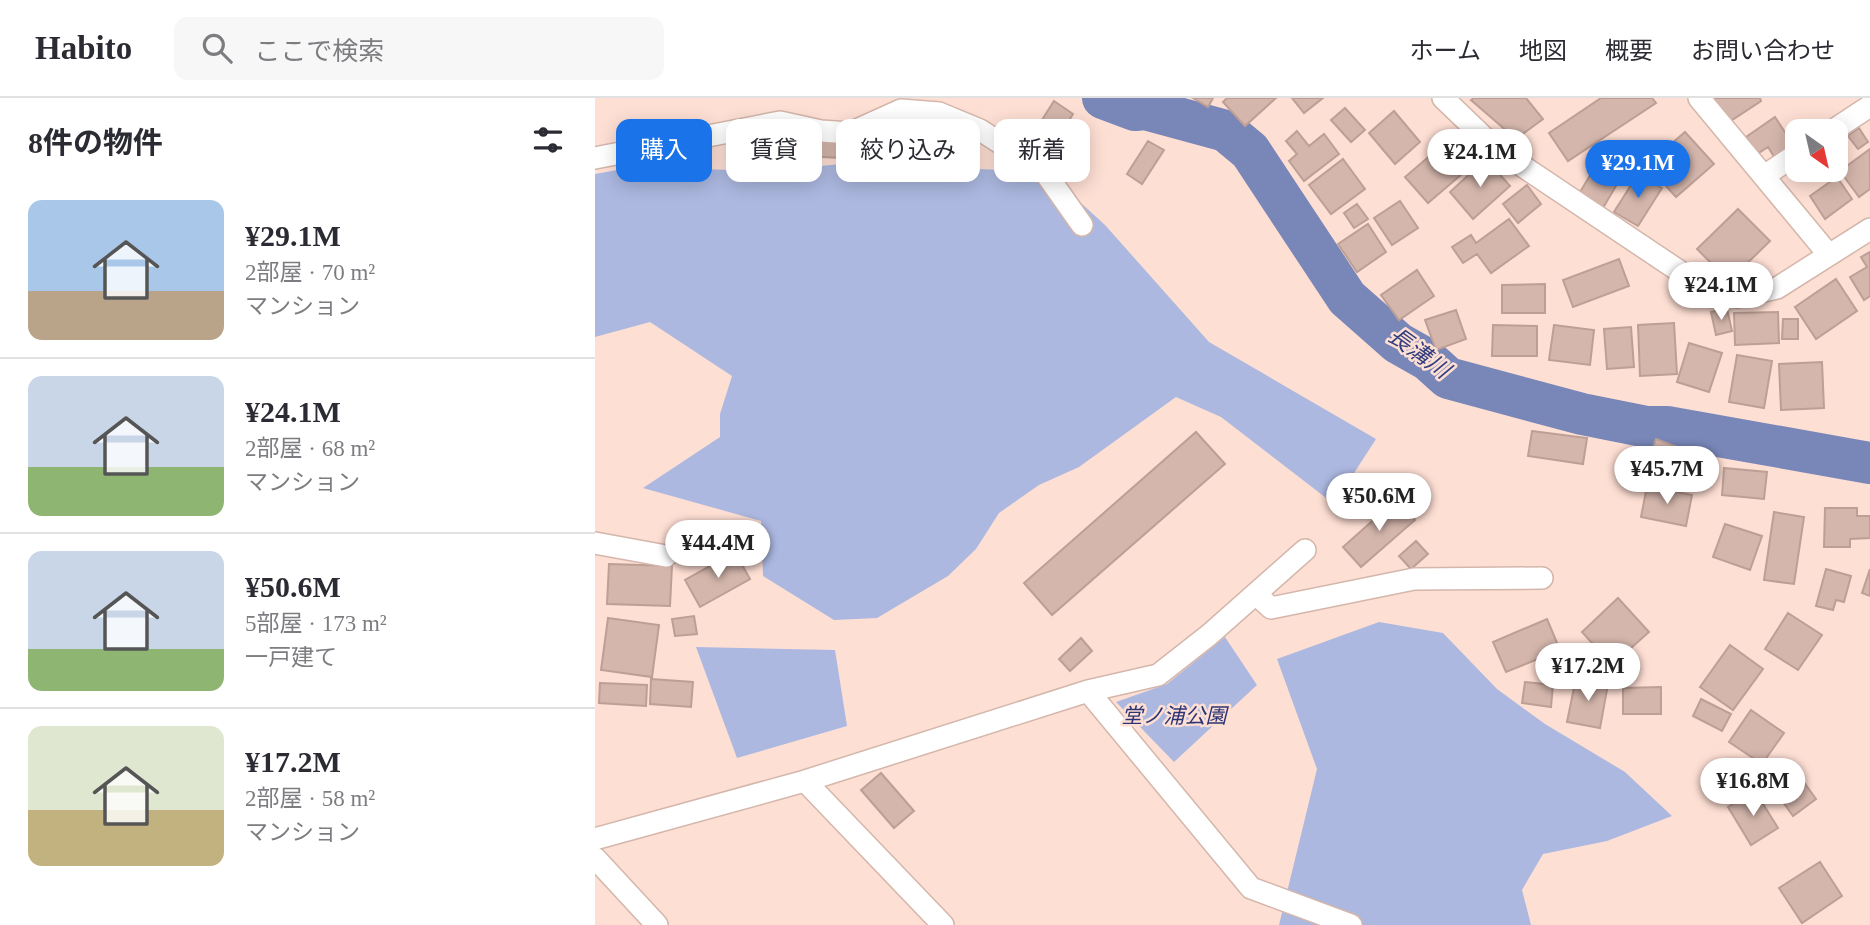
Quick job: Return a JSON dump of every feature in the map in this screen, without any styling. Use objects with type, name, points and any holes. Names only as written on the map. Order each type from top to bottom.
[{"type":"street","points":[[1443,98],[1494,147],[1706,289],[1737,297],[1777,288],[1870,229]]},
{"type":"street","points":[[1699,98],[1829,255]]},
{"type":"street","points":[[1848,120],[1870,106]]},
{"type":"street","points":[[595,158],[780,122],[821,131],[850,133],[901,110],[939,113],[980,130],[1044,172],[1081,225]]},
{"type":"street","points":[[1764,176],[1785,162]]},
{"type":"street","points":[[595,543],[666,556]]},
{"type":"street","points":[[595,839],[805,781],[1088,691],[1158,675],[1305,550]]},
{"type":"street","points":[[1256,594],[1271,608],[1414,579],[1542,578]]},
{"type":"street","points":[[1088,691],[1251,888],[1351,925]]},
{"type":"street","points":[[805,781],[943,925]]},
{"type":"street","points":[[595,858],[657,925]]},
{"type":"green space","points":[[836,165],[836,182],[980,182],[980,169],[994,170],[994,182],[1047,182],[1081,203],[1105,225],[1209,342],[1376,439],[1334,504],[1221,417],[1176,397],[1079,467],[1039,485],[999,513],[976,549],[948,576],[877,618],[834,620],[763,576],[761,521],[643,488],[720,437],[720,414],[732,376],[650,322],[595,337],[595,174],[616,170],[616,182],[712,182],[712,169],[726,170],[726,182],[822,182],[822,166]]},
{"type":"green space","points":[[1379,622],[1443,633],[1497,689],[1545,724],[1625,772],[1672,816],[1607,841],[1543,854],[1522,890],[1531,925],[1279,925],[1317,769],[1277,659]]},
{"type":"green space","name":"堂ノ浦公園","points":[[1225,637],[1257,685],[1174,762],[1116,702],[1167,684]]},
{"type":"green space","points":[[696,647],[835,650],[847,726],[737,758]]},
{"type":"building","points":[[1193,98],[1213,98],[1208,107]]},
{"type":"building","points":[[1227,98],[1276,98],[1245,126],[1223,102]]},
{"type":"building","points":[[1292,98],[1323,98],[1304,113]]},
{"type":"building","points":[[1526,98],[1543,119],[1516,139],[1471,100]]},
{"type":"building","points":[[1601,98],[1652,98],[1656,103],[1568,161],[1549,133]]},
{"type":"building","points":[[1713,98],[1760,98],[1761,101],[1729,122]]},
{"type":"building","points":[[1054,101],[1073,114],[1070,119],[1043,119]]},
{"type":"building","points":[[1345,108],[1365,130],[1351,142],[1331,120]]},
{"type":"building","points":[[1394,111],[1420,142],[1395,164],[1369,133]]},
{"type":"building","points":[[1775,117],[1785,132],[1785,152],[1775,158],[1768,147],[1757,154],[1746,137]]},
{"type":"building","points":[[1859,128],[1868,142],[1858,149],[1848,136]]},
{"type":"building","points":[[1297,131],[1309,146],[1324,134],[1339,154],[1304,181],[1289,161],[1297,154],[1286,141]]},
{"type":"building","points":[[1685,132],[1714,164],[1676,197],[1647,165]]},
{"type":"building","points":[[1453,136],[1476,162],[1428,203],[1405,177]]},
{"type":"building","points":[[822,137],[836,138],[836,158],[822,157]]},
{"type":"building","points":[[1148,141],[1164,150],[1142,184],[1127,174]]},
{"type":"building","points":[[1609,143],[1633,157],[1603,208],[1579,194]]},
{"type":"building","points":[[1870,149],[1870,189],[1859,197],[1848,182],[1848,165]]},
{"type":"building","points":[[1343,159],[1365,189],[1331,214],[1309,185]]},
{"type":"building","points":[[1486,159],[1510,186],[1473,219],[1450,192]]},
{"type":"building","points":[[1638,174],[1662,188],[1638,226],[1614,212]]},
{"type":"building","points":[[1830,182],[1840,182],[1852,199],[1825,219],[1810,196]]},
{"type":"building","points":[[1527,185],[1541,204],[1518,223],[1503,204]]},
{"type":"building","points":[[1400,201],[1418,228],[1392,245],[1374,218]]},
{"type":"building","points":[[1357,204],[1368,219],[1354,228],[1344,213]]},
{"type":"building","points":[[1738,209],[1770,241],[1729,281],[1697,249]]},
{"type":"building","points":[[1509,219],[1529,246],[1491,273],[1477,254],[1463,263],[1452,247],[1471,235],[1476,243]]},
{"type":"building","points":[[1368,224],[1386,252],[1357,272],[1338,244]]},
{"type":"building","points":[[1870,252],[1870,296],[1864,300],[1850,277],[1867,267],[1861,257]]},
{"type":"building","points":[[1619,259],[1629,286],[1573,307],[1563,280]]},
{"type":"building","points":[[1417,270],[1434,296],[1399,320],[1381,295]]},
{"type":"building","points":[[1836,279],[1857,311],[1816,339],[1795,307]]},
{"type":"building","points":[[1545,284],[1545,313],[1502,313],[1502,285]]},
{"type":"building","points":[[1727,309],[1732,331],[1716,335],[1711,312]]},
{"type":"building","points":[[1456,310],[1466,339],[1436,350],[1425,320]]},
{"type":"building","points":[[1778,312],[1779,343],[1735,345],[1734,313]]},
{"type":"building","points":[[1783,319],[1798,319],[1798,339],[1782,339]]},
{"type":"building","points":[[1674,323],[1677,374],[1640,376],[1638,325]]},
{"type":"building","points":[[1493,325],[1537,326],[1537,356],[1492,356]]},
{"type":"building","points":[[1554,325],[1594,330],[1590,365],[1549,360]]},
{"type":"building","points":[[1631,327],[1634,367],[1607,369],[1604,329]]},
{"type":"building","points":[[1689,343],[1722,353],[1709,392],[1677,382]]},
{"type":"building","points":[[1737,355],[1772,361],[1764,408],[1729,402]]},
{"type":"building","points":[[1822,362],[1824,408],[1781,410],[1779,364]]},
{"type":"building","points":[[1532,431],[1587,438],[1583,464],[1528,456]]},
{"type":"building","points":[[1196,432],[1225,464],[1052,615],[1024,583]]},
{"type":"building","points":[[1656,439],[1693,453],[1680,486],[1644,473]]},
{"type":"building","points":[[1724,468],[1767,472],[1764,499],[1722,495]]},
{"type":"building","points":[[1647,486],[1692,495],[1686,526],[1641,517]]},
{"type":"building","points":[[1397,499],[1415,520],[1361,567],[1343,547]]},
{"type":"building","points":[[1825,508],[1857,508],[1857,516],[1870,516],[1870,538],[1850,539],[1850,547],[1824,547]]},
{"type":"building","points":[[1774,512],[1804,517],[1794,584],[1764,580]]},
{"type":"building","points":[[1725,524],[1762,536],[1750,570],[1713,557]]},
{"type":"building","points":[[1416,541],[1428,554],[1411,569],[1399,556]]},
{"type":"building","points":[[735,552],[750,579],[700,607],[685,580]]},
{"type":"building","points":[[609,564],[672,566],[670,606],[607,604]]},
{"type":"building","points":[[1826,569],[1851,576],[1844,602],[1836,600],[1833,610],[1816,606]]},
{"type":"building","points":[[1870,569],[1870,596],[1862,593]]},
{"type":"building","points":[[1618,598],[1649,632],[1612,665],[1582,632]]},
{"type":"building","points":[[1788,613],[1822,635],[1798,670],[1765,649]]},
{"type":"building","points":[[694,616],[697,634],[675,636],[672,619]]},
{"type":"building","points":[[608,618],[659,625],[652,677],[601,670]]},
{"type":"building","points":[[1547,619],[1560,650],[1506,672],[1493,642]]},
{"type":"building","points":[[1081,638],[1092,651],[1070,671],[1059,659]]},
{"type":"building","points":[[1730,645],[1763,669],[1733,710],[1700,687]]},
{"type":"building","points":[[1576,678],[1608,684],[1600,728],[1567,722]]},
{"type":"building","points":[[651,679],[693,682],[691,707],[650,704]]},
{"type":"building","points":[[1525,682],[1553,685],[1551,707],[1522,703]]},
{"type":"building","points":[[600,683],[647,685],[646,706],[599,703]]},
{"type":"building","points":[[1661,687],[1661,714],[1623,714],[1623,688]]},
{"type":"building","points":[[1701,699],[1731,714],[1722,731],[1693,716]]},
{"type":"building","points":[[1751,710],[1784,733],[1762,764],[1729,742]]},
{"type":"building","points":[[1788,760],[1816,799],[1793,816],[1765,777]]},
{"type":"building","points":[[881,773],[914,811],[894,828],[861,790]]},
{"type":"building","points":[[1755,791],[1778,828],[1751,845],[1728,807]]},
{"type":"building","points":[[1820,862],[1842,896],[1802,923],[1779,888]]},
{"type":"waterway","name":"長溝川","points":[[1103,98],[1135,110],[1145,109],[1226,131],[1250,151],[1347,298],[1398,343],[1428,360],[1448,378],[1582,414],[1870,463]]}]
